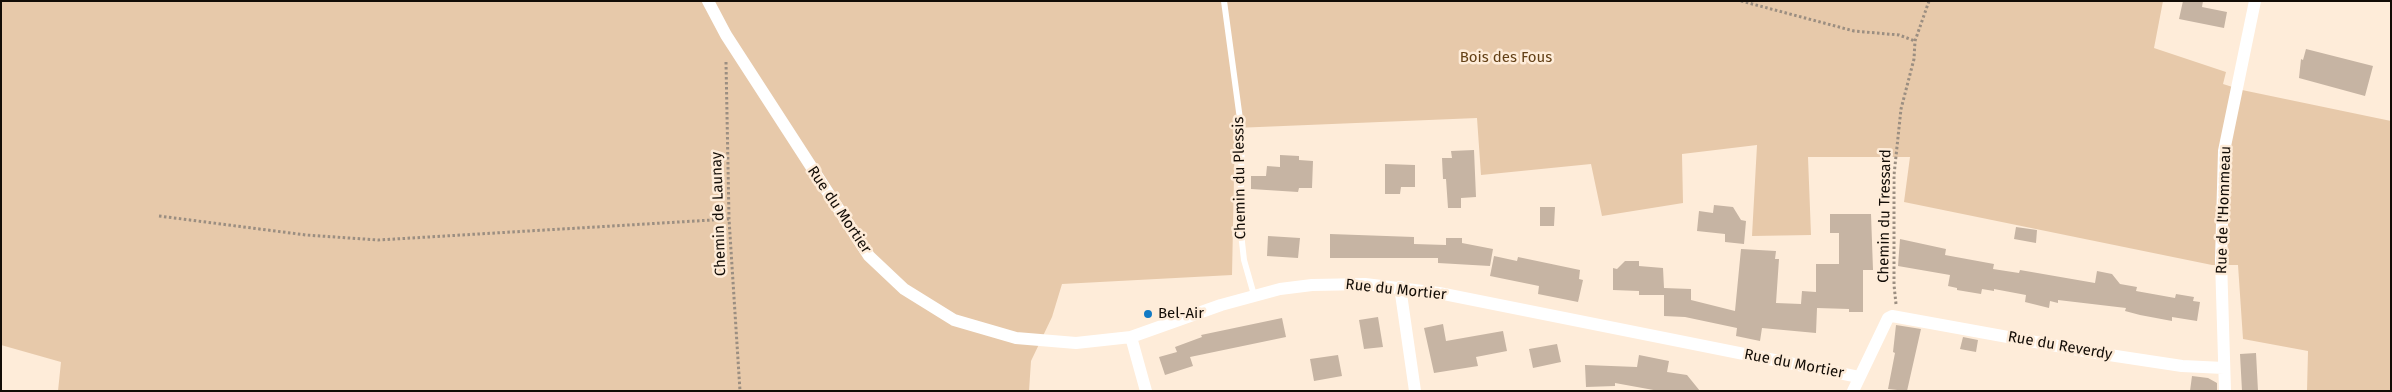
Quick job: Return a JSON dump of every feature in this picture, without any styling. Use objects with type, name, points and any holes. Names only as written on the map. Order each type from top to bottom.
[{"type":"street","name":"Rue du Mortier","points":[[708,1],[726,35],[869,256],[904,289],[954,320],[1016,338],[1076,343],[1131,337],[1254,295],[1312,284],[1365,284],[1439,293],[1859,377]]},
{"type":"street","name":"Rue de l'Hommeau","points":[[2225,391],[2221,260],[2224,151],[2255,1]]},
{"type":"street","points":[[1400,288],[1414,391]]},
{"type":"street","name":"Rue du Reverdy","points":[[1898,315],[2096,353],[2182,366],[2224,368]]},
{"type":"street","points":[[1853,391],[1888,318],[1898,315]]},
{"type":"street","points":[[1131,337],[1146,391]]},
{"type":"lane","name":"Chemin du Plessis","points":[[1224,1],[1242,134],[1241,233],[1244,260],[1254,295]]},
{"type":"path","points":[[1741,1],[1854,31],[1899,35],[1915,41]]},
{"type":"path","name":"Chemin du Tressard","points":[[1898,315],[1894,284],[1894,175],[1901,109],[1914,59],[1915,41],[1929,1]]},
{"type":"path","name":"Chemin de Launay","points":[[726,35],[729,219],[740,391]]},
{"type":"path","points":[[159,216],[306,235],[378,240],[729,219]]},
{"type":"green space","name":"Bois des Fous","points":[[1,1],[2163,1],[2154,48],[2226,72],[2223,84],[2242,90],[2391,121],[2391,391],[2307,391],[2308,351],[2243,339],[2238,265],[2212,265],[1904,202],[1910,157],[1808,157],[1811,235],[1752,236],[1757,145],[1682,154],[1683,203],[1602,216],[1591,164],[1481,175],[1477,118],[1235,128],[1232,275],[1062,284],[1052,317],[1031,361],[1029,391],[58,391],[61,362],[1,345]]},
{"type":"building","points":[[2183,1],[2203,1],[2202,7],[2227,12],[2224,28],[2179,19]]},
{"type":"building","points":[[2306,49],[2373,66],[2365,96],[2299,78],[2301,59],[2303,60]]},
{"type":"building","points":[[1474,150],[1476,197],[1461,198],[1461,208],[1448,208],[1446,179],[1443,179],[1442,158],[1452,158],[1451,151]]},
{"type":"building","points":[[1280,155],[1299,156],[1299,160],[1313,161],[1312,188],[1299,188],[1298,192],[1251,189],[1251,176],[1266,176],[1267,166],[1280,167]]},
{"type":"building","points":[[1385,164],[1415,165],[1415,187],[1401,187],[1400,194],[1385,194]]},
{"type":"building","points":[[1714,205],[1733,207],[1741,220],[1746,221],[1744,244],[1725,242],[1725,234],[1697,231],[1699,211],[1713,213]]},
{"type":"building","points":[[1540,207],[1555,207],[1554,226],[1540,226]]},
{"type":"building","points":[[1830,214],[1871,214],[1873,270],[1863,270],[1863,312],[1849,312],[1849,309],[1817,308],[1816,333],[1762,328],[1760,341],[1736,336],[1737,328],[1685,317],[1664,316],[1664,295],[1639,295],[1639,291],[1613,290],[1613,268],[1617,269],[1625,261],[1639,261],[1639,266],[1663,268],[1664,288],[1691,289],[1691,300],[1735,311],[1741,249],[1776,251],[1775,259],[1779,259],[1776,303],[1801,304],[1802,291],[1816,292],[1816,264],[1839,264],[1839,233],[1830,233]]},
{"type":"building","points":[[2016,227],[2037,230],[2036,243],[2014,239]]},
{"type":"building","points":[[1330,234],[1414,237],[1414,244],[1446,245],[1446,238],[1462,238],[1462,243],[1493,249],[1490,266],[1438,263],[1438,258],[1330,258]]},
{"type":"building","points":[[1268,236],[1300,238],[1298,258],[1267,256]]},
{"type":"building","points":[[1900,239],[1946,249],[1945,255],[1994,264],[1993,269],[2019,273],[2020,270],[2095,283],[2097,271],[2112,274],[2120,284],[2137,287],[2136,291],[2175,298],[2176,294],[2194,297],[2193,301],[2200,302],[2197,321],[2172,317],[2172,321],[2125,311],[2126,308],[2058,300],[2058,303],[2050,301],[2049,308],[2025,302],[2026,295],[1994,289],[1994,291],[1982,289],[1981,294],[1957,290],[1957,288],[1948,286],[1950,275],[1898,266]]},
{"type":"building","points":[[1494,256],[1517,261],[1518,257],[1580,270],[1579,279],[1583,280],[1578,302],[1538,294],[1539,286],[1490,276]]},
{"type":"building","points":[[1378,317],[1383,347],[1364,349],[1359,320]]},
{"type":"building","points":[[1282,318],[1286,337],[1190,357],[1193,366],[1165,375],[1159,357],[1177,352],[1175,347],[1202,337],[1201,335]]},
{"type":"building","points":[[1443,324],[1446,341],[1503,331],[1507,351],[1476,357],[1478,366],[1434,373],[1424,328]]},
{"type":"building","points":[[1896,325],[1921,329],[1907,391],[1888,389],[1895,353],[1893,352]]},
{"type":"building","points":[[1963,337],[1978,340],[1976,352],[1960,349]]},
{"type":"building","points":[[1557,344],[1561,362],[1533,368],[1529,349]]},
{"type":"building","points":[[2256,353],[2258,391],[2242,391],[2240,354]]},
{"type":"building","points":[[1338,355],[1342,376],[1314,381],[1310,359]]},
{"type":"building","points":[[1639,355],[1669,361],[1667,372],[1687,375],[1700,391],[1659,391],[1615,383],[1615,386],[1586,387],[1585,365],[1637,367]]},
{"type":"building","points":[[2192,376],[2208,378],[2217,383],[2217,391],[2190,391]]},
{"type":"place","name":"Bel-Air","points":[[1148,314]]}]
